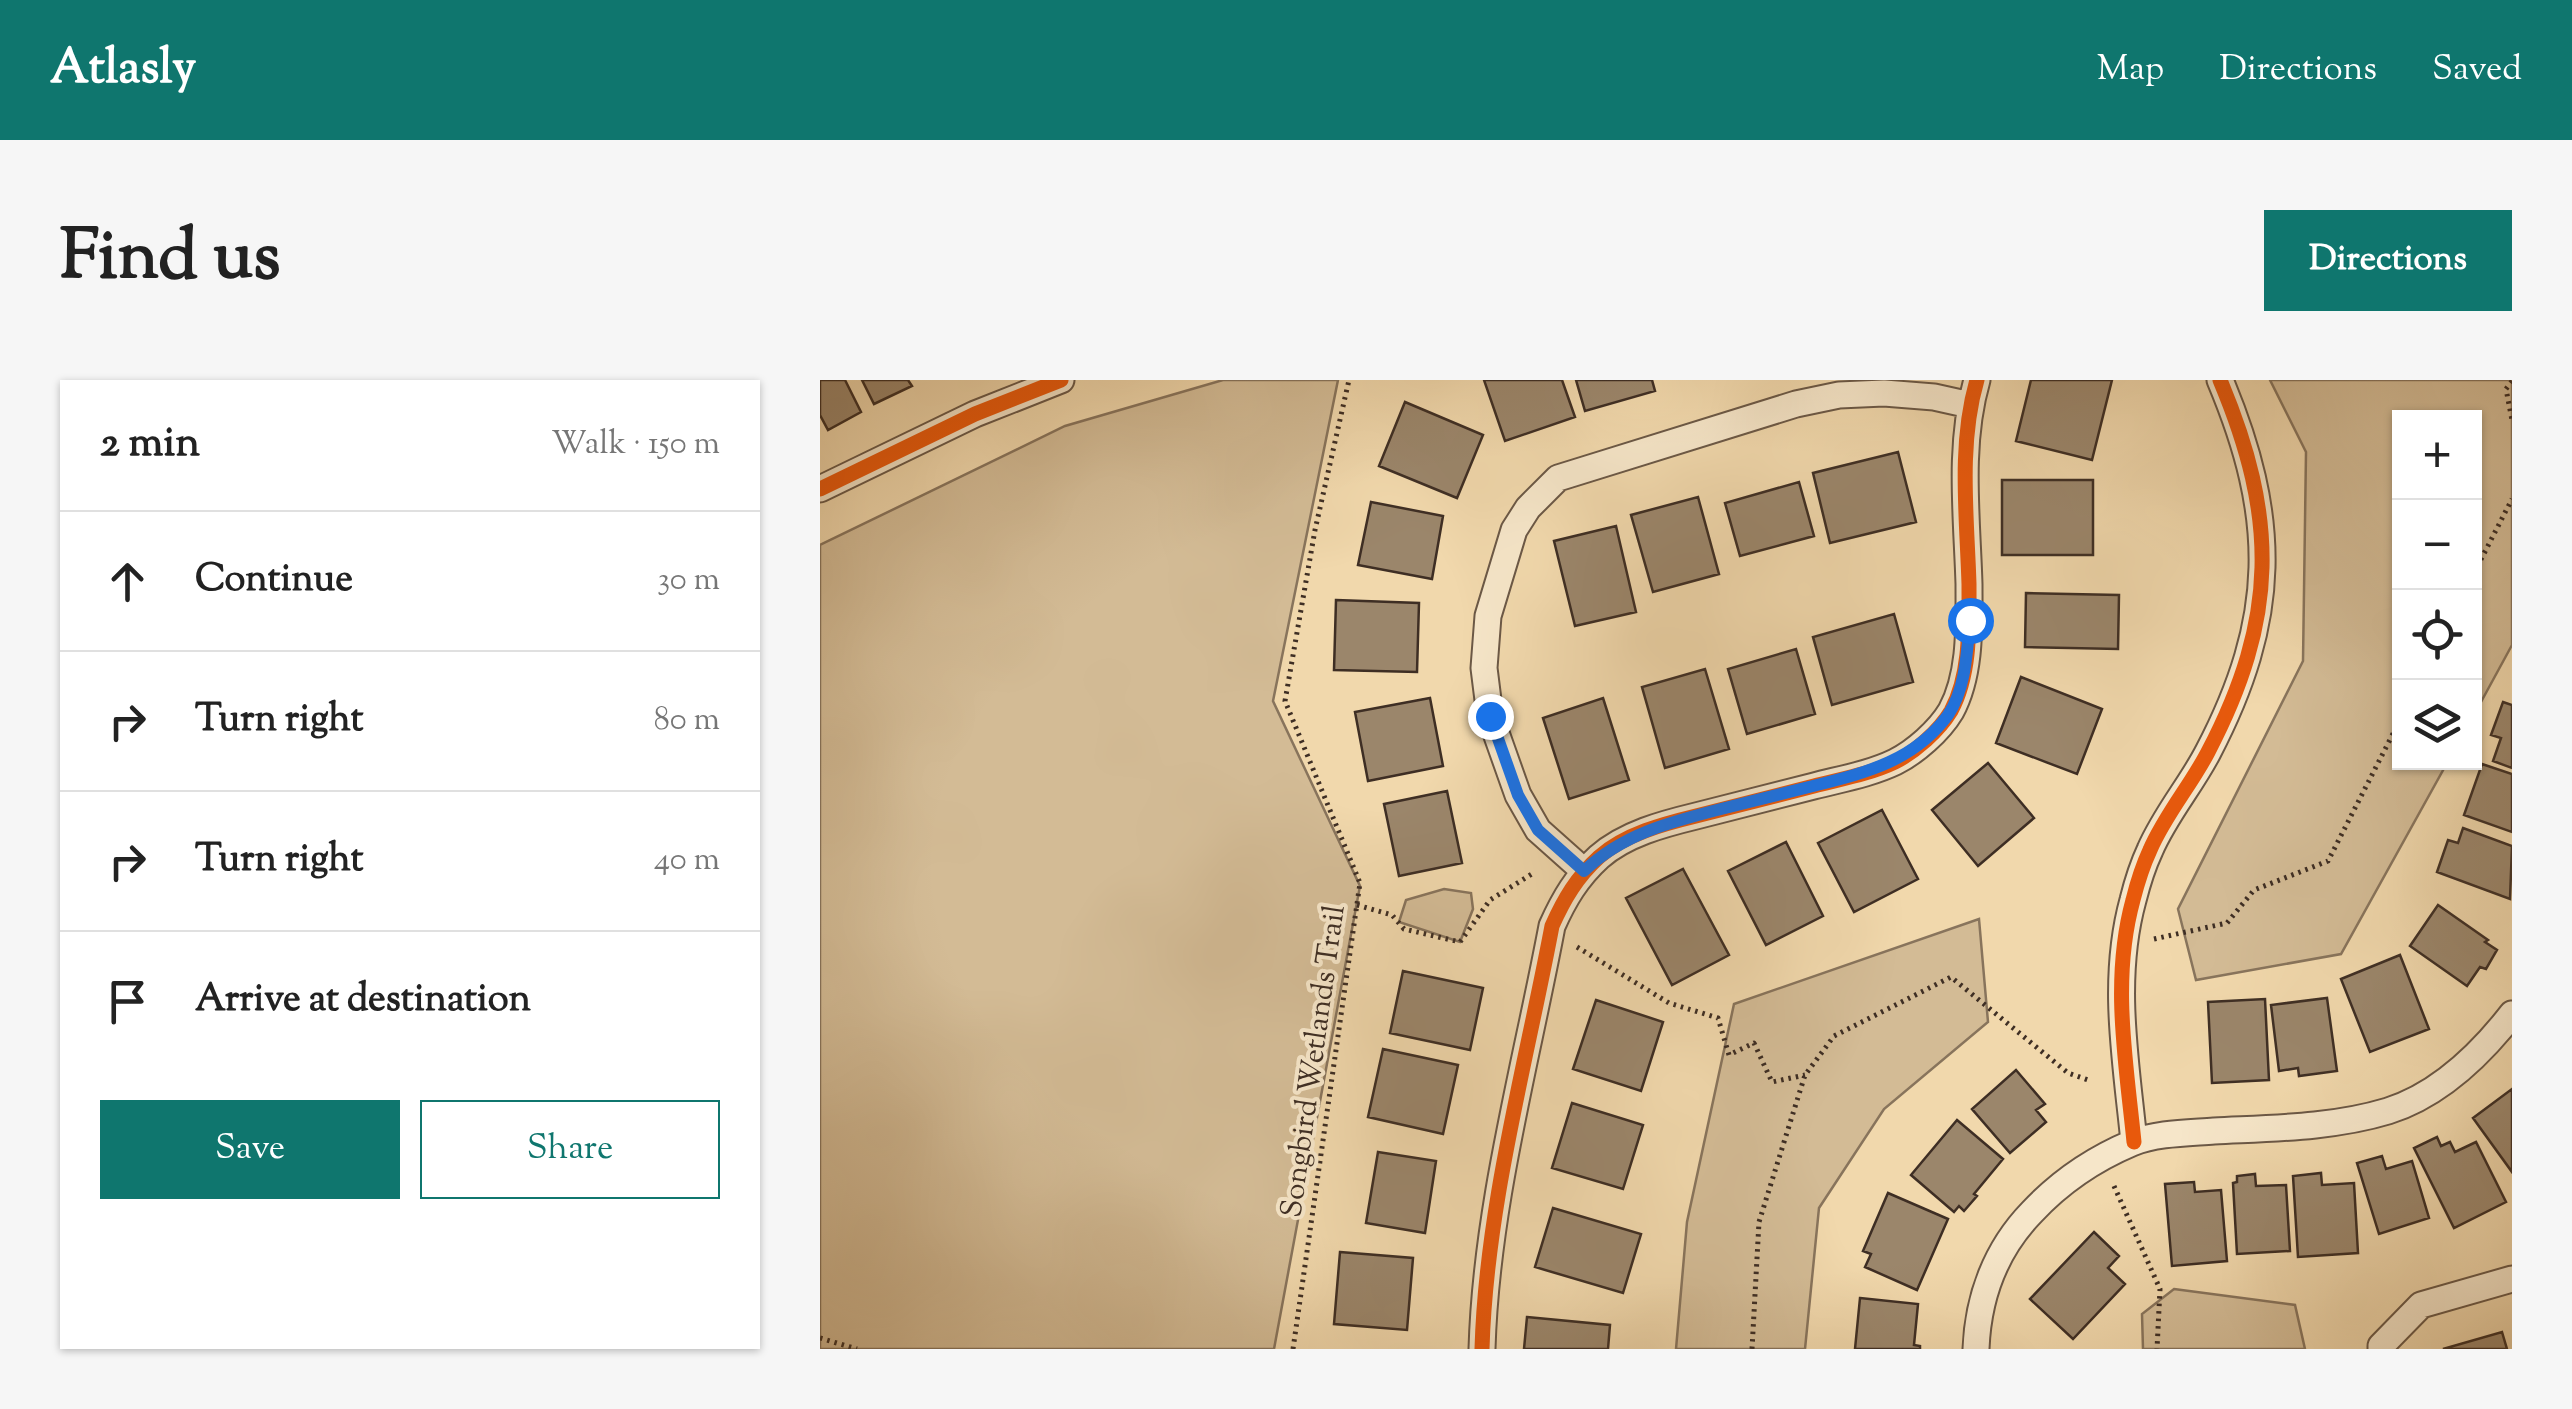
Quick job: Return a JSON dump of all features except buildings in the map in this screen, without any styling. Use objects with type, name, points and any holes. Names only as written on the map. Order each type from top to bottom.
[{"type":"street","points":[[820,490],[975,414],[1061,380]]},
{"type":"street","points":[[2134,1142],[2121,1008],[2122,956],[2132,902],[2150,850],[2208,754],[2237,689],[2253,638],[2262,583],[2262,532],[2252,470],[2220,380]]},
{"type":"street","points":[[1482,1349],[1492,1235],[1552,926],[1565,896],[1602,854],[1632,836],[1894,762],[1918,747],[1950,713],[1960,686],[1970,620],[1966,443],[1974,392],[1934,397],[1839,395],[1796,404],[1558,478],[1528,508],[1514,530],[1488,616],[1484,668],[1490,716],[1518,795],[1538,830],[1584,871]]},
{"type":"street","points":[[1976,1349],[1981,1302],[1997,1259],[2020,1224],[2050,1193],[2084,1168],[2134,1142],[2181,1133],[2322,1125],[2390,1110],[2425,1094],[2460,1070],[2512,1014]]},
{"type":"street","points":[[2381,1349],[2421,1305],[2512,1279]]},
{"type":"path","points":[[2512,381],[2506,389],[2512,420]]},
{"type":"path","points":[[2482,557],[2512,499]]},
{"type":"path","points":[[2154,939],[2227,923],[2254,890],[2328,860],[2392,736]]},
{"type":"path","points":[[1357,904],[1392,916],[1404,929],[1460,942],[1490,900],[1536,872]]},
{"type":"path","points":[[1570,943],[1669,1003],[1718,1018],[1730,1055],[1754,1043],[1772,1082],[1804,1076]]},
{"type":"path","points":[[1752,1349],[1759,1222],[1804,1076],[1834,1036],[1952,977],[2068,1073],[2088,1080]]},
{"type":"path","points":[[2114,1186],[2160,1288],[2157,1349]]},
{"type":"path","points":[[820,1338],[857,1349]]},
{"type":"shaded area","points":[[1223,380],[1338,380],[1273,701],[1360,886],[1274,1349],[820,1349],[820,545],[1065,426]]},
{"type":"shaded area","points":[[2270,380],[2512,380],[2512,645],[2482,700],[2482,410],[2392,410],[2392,770],[2443,770],[2341,954],[2196,980],[2178,909],[2303,661],[2306,452]]},
{"type":"shaded area","points":[[1444,889],[1471,893],[1473,909],[1460,942],[1399,922],[1406,900]]},
{"type":"shaded area","points":[[1979,919],[1988,1022],[1884,1109],[1819,1208],[1805,1349],[1676,1349],[1687,1222],[1734,1004]]},
{"type":"shaded area","points":[[2174,1289],[2295,1305],[2305,1349],[2143,1349],[2142,1314]]},
{"type":"cycle path","points":[[820,489],[975,414],[1061,380]]},
{"type":"cycle path","points":[[1482,1349],[1499,1190],[1552,926],[1561,907],[1591,865],[1632,836],[1885,766],[1918,747],[1946,719],[1958,697],[1968,649],[1966,455],[1977,380]]},
{"type":"cycle path","points":[[2134,1142],[2122,990],[2126,930],[2133,900],[2156,837],[2201,764],[2231,703],[2248,657],[2258,612],[2262,568],[2260,523],[2239,430],[2220,380]]},
{"type":"route","points":[[1490,716],[1518,795],[1538,830],[1584,871],[1602,854],[1632,836],[1667,823],[1860,774],[1894,762],[1918,747],[1950,713],[1960,686],[1970,620]]}]
